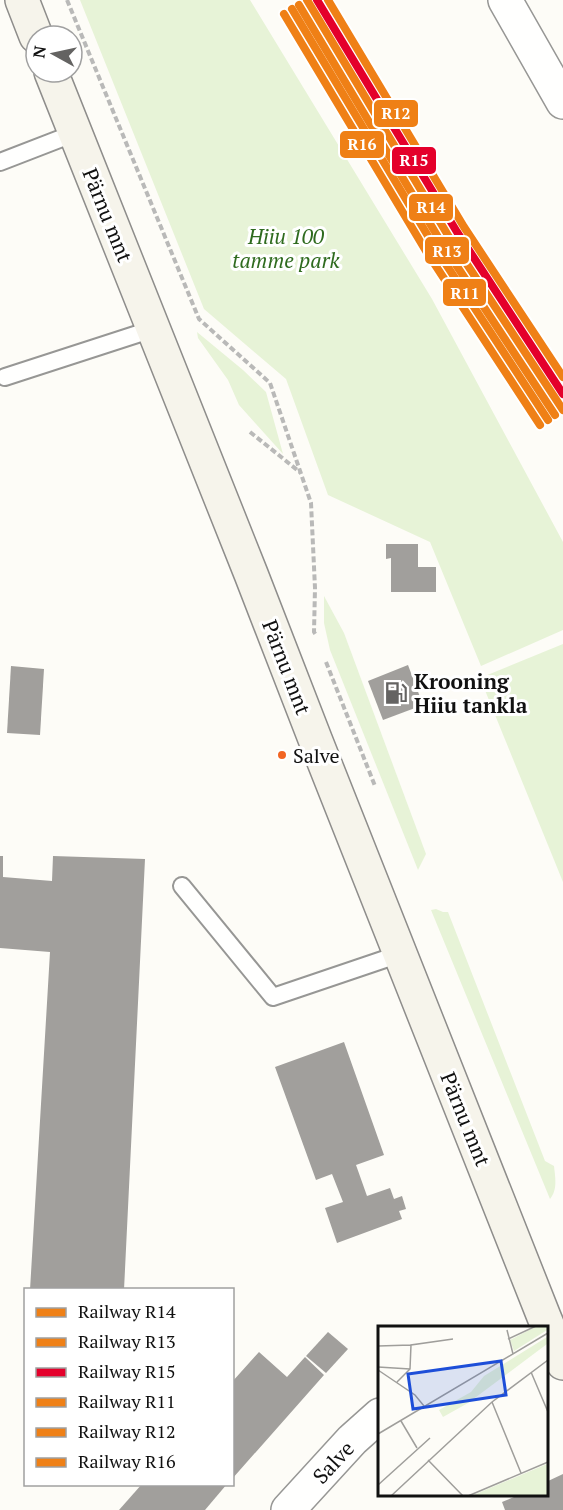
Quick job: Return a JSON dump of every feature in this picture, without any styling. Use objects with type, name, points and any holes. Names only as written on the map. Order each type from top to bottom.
[{"type":"main road","points":[[22,0],[31,24]]},
{"type":"main road","name":"Pärnu mnt","points":[[56,84],[400,954],[542,1325]]},
{"type":"main road","name":"Pärnu mnt","points":[[548,1336],[563,1363]]},
{"type":"street","points":[[505,0],[563,102]]},
{"type":"street","name":"Salve","points":[[288,1510],[352,1440],[378,1418]]},
{"type":"lane","points":[[0,162],[75,133]]},
{"type":"lane","points":[[5,377],[153,329]]},
{"type":"lane","points":[[182,886],[273,997],[400,954]]},
{"type":"path","points":[[68,0],[199,319],[270,383],[311,503],[314,632],[319,643]]},
{"type":"path","points":[[250,432],[301,473]]},
{"type":"path","points":[[323,654],[375,786]]},
{"type":"green space","name":"Hiiu 100 tamme park","points":[[80,0],[250,0],[432,299],[563,542],[563,630],[481,666],[430,542],[328,495],[286,379],[204,309]]},
{"type":"green space","points":[[197,332],[266,392],[283,454],[239,405],[228,380],[198,338]]},
{"type":"green space","points":[[324,596],[344,633],[426,854],[418,870],[330,650],[324,623]]},
{"type":"green space","points":[[563,644],[563,882],[480,678]]},
{"type":"green space","points":[[431,910],[448,912],[545,1161],[554,1166],[555,1187],[550,1199]]},
{"type":"building","points":[[386,544],[418,544],[418,567],[436,567],[436,592],[391,592],[391,558],[386,559]]},
{"type":"building","name":"Krooning Hiiu tankla","points":[[408,665],[423,705],[383,720],[368,681]]},
{"type":"building","points":[[11,666],[44,669],[40,735],[7,733]]},
{"type":"building","points":[[0,856],[3,856],[3,877],[52,881],[53,856],[145,859],[124,1288],[30,1288],[50,952],[0,948]]},
{"type":"building","points":[[344,1042],[384,1155],[356,1165],[367,1196],[390,1188],[394,1199],[402,1196],[406,1209],[399,1211],[402,1219],[337,1243],[325,1208],[343,1202],[332,1174],[316,1180],[275,1067]]},
{"type":"building","points":[[328,1332],[348,1349],[326,1373],[306,1356]]},
{"type":"building","points":[[259,1352],[287,1377],[305,1357],[324,1375],[234,1477],[234,1380]]},
{"type":"building","points":[[563,1474],[563,1510],[505,1510],[502,1502],[519,1495],[548,1495],[548,1481]]},
{"type":"building","points":[[140,1486],[225,1486],[205,1510],[119,1510]]},
{"type":"rail line","name":"R14","points":[[307,0],[449,237],[563,410]]},
{"type":"rail line","name":"R15","points":[[317,0],[457,232],[563,394]]},
{"type":"rail line","name":"R12","points":[[328,0],[464,227],[563,377]]},
{"type":"rail line","name":"R13","points":[[299,5],[441,242],[555,415]]},
{"type":"rail line","name":"R11","points":[[292,9],[434,246],[548,420]]},
{"type":"rail line","name":"R16","points":[[284,14],[426,251],[540,425]]},
{"type":"place","name":"Krooning Hiiu tankla","points":[[396,693]]},
{"type":"place","name":"Salve","points":[[282,755]]}]
